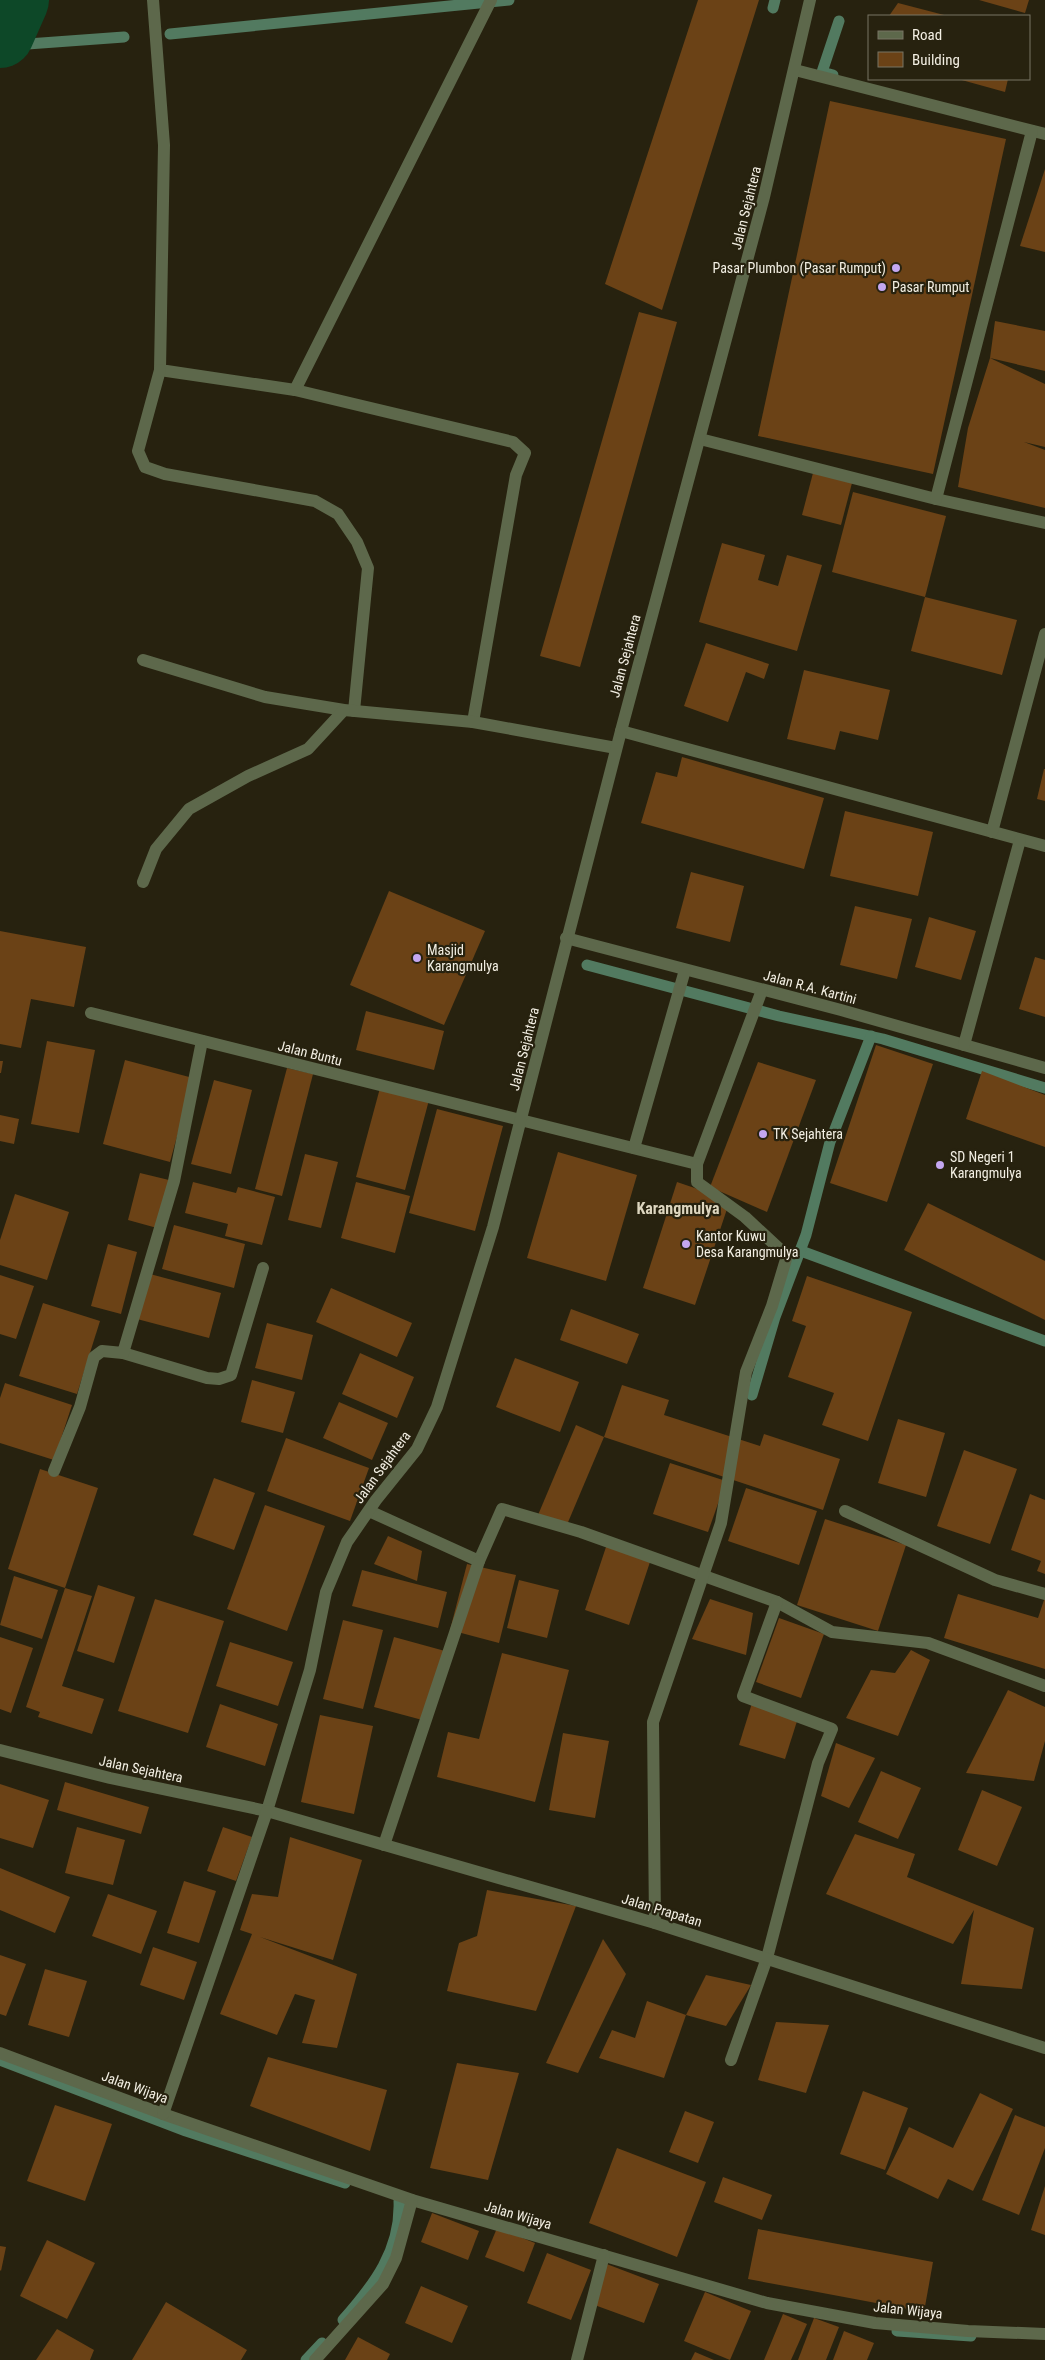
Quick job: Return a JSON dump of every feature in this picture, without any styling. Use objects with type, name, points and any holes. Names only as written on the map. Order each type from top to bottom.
[{"type":"street","points":[[143,882],[156,849],[189,809],[248,776],[308,749],[349,710],[368,568],[357,542],[338,514],[315,501],[165,474],[145,467],[138,451],[160,370],[164,145],[153,0]]},
{"type":"street","points":[[295,390],[491,0]]},
{"type":"street","name":"Jalan Sejahtera","points":[[0,1750],[110,1778],[267,1811],[310,1670],[326,1592],[347,1542],[417,1449],[437,1407],[493,1227],[522,1122],[566,938],[620,731],[764,197],[810,0]]},
{"type":"street","points":[[795,70],[1045,134]]},
{"type":"street","points":[[936,499],[1032,131]]},
{"type":"street","points":[[160,370],[295,390],[513,442],[525,453],[516,475],[473,722]]},
{"type":"street","points":[[700,439],[936,499],[1045,524]]},
{"type":"street","points":[[992,832],[1045,634]]},
{"type":"street","points":[[143,660],[265,698],[349,710],[473,722],[616,748]]},
{"type":"street","points":[[620,731],[1045,846]]},
{"type":"street","points":[[964,1045],[1020,840]]},
{"type":"street","name":"Jalan R.A. Kartini","points":[[566,938],[1045,1068]]},
{"type":"street","points":[[634,1148],[685,971]]},
{"type":"street","points":[[655,1923],[653,1722],[721,1523],[746,1372],[772,1306],[788,1256],[745,1216],[696,1182],[697,1164],[761,991]]},
{"type":"street","name":"Jalan Buntu","points":[[91,1013],[522,1122],[697,1164]]},
{"type":"street","points":[[123,1353],[174,1181],[202,1041]]},
{"type":"street","points":[[54,1471],[80,1407],[94,1357],[102,1350],[123,1353],[207,1378],[219,1379],[230,1375],[263,1268]]},
{"type":"street","points":[[384,1845],[479,1560],[502,1509],[581,1532],[777,1602],[832,1632],[928,1643],[1045,1686]]},
{"type":"street","points":[[369,1511],[479,1560]]},
{"type":"street","points":[[845,1511],[995,1580],[1045,1594]]},
{"type":"street","points":[[731,2060],[767,1958],[818,1763],[832,1729],[743,1696],[777,1602]]},
{"type":"street","points":[[163,2114],[267,1811]]},
{"type":"street","name":"Jalan Prapatan","points":[[267,1811],[655,1923],[1045,2048]]},
{"type":"street","name":"Jalan Wijaya","points":[[0,2053],[163,2114],[412,2200],[767,2303],[866,2321],[968,2331],[1045,2334]]},
{"type":"street","points":[[315,2360],[382,2284],[396,2258],[412,2200]]},
{"type":"street","points":[[577,2360],[604,2255]]},
{"type":"building","points":[[698,0],[759,0],[662,310],[605,284]]},
{"type":"building","points":[[979,0],[1029,0],[1025,13]]},
{"type":"building","points":[[898,3],[944,15],[890,15]]},
{"type":"building","points":[[962,80],[1008,80],[1005,92]]},
{"type":"building","name":"Pasar Rumput","points":[[830,101],[1006,139],[933,474],[758,436]]},
{"type":"building","points":[[1045,169],[1045,252],[1020,246]]},
{"type":"building","points":[[639,312],[677,322],[580,667],[540,656]]},
{"type":"building","points":[[995,321],[1045,331],[1045,371],[990,358]]},
{"type":"building","points":[[990,358],[1045,384],[1045,447],[1024,442],[1045,450],[1045,508],[958,487],[968,428]]},
{"type":"building","points":[[813,473],[852,483],[841,525],[802,515]]},
{"type":"building","points":[[853,492],[946,516],[925,597],[832,572]]},
{"type":"building","points":[[722,543],[765,555],[758,580],[778,586],[787,555],[822,565],[797,651],[699,622]]},
{"type":"building","points":[[925,597],[1017,620],[1002,675],[911,651]]},
{"type":"building","points":[[706,643],[769,664],[764,679],[746,672],[728,722],[684,706]]},
{"type":"building","points":[[804,670],[890,690],[878,740],[840,731],[835,750],[787,739]]},
{"type":"building","points":[[682,757],[824,798],[804,869],[641,823],[656,772],[677,777]]},
{"type":"building","points":[[1045,769],[1045,801],[1037,799]]},
{"type":"building","points":[[845,811],[933,832],[918,896],[830,876]]},
{"type":"building","points":[[691,872],[744,886],[730,942],[676,928]]},
{"type":"building","name":"Masjid Karangmulya","points":[[389,891],[485,931],[444,1025],[350,985]]},
{"type":"building","points":[[855,906],[912,919],[897,979],[840,965]]},
{"type":"building","points":[[929,917],[976,931],[961,980],[915,967]]},
{"type":"building","points":[[0,931],[86,947],[74,1007],[31,999],[21,1048],[0,1044]]},
{"type":"building","points":[[1035,957],[1045,960],[1045,1017],[1019,1009]]},
{"type":"building","points":[[366,1011],[444,1031],[434,1070],[356,1050]]},
{"type":"building","points":[[47,1041],[95,1050],[79,1133],[31,1124]]},
{"type":"building","points":[[876,1045],[933,1064],[887,1202],[830,1183]]},
{"type":"building","points":[[125,1060],[193,1078],[170,1162],[103,1144]]},
{"type":"building","points":[[0,1061],[3,1061],[1,1073],[0,1073]]},
{"type":"building","name":"TK Sejahtera","points":[[758,1062],[816,1080],[767,1212],[710,1187]]},
{"type":"building","points":[[287,1068],[313,1074],[282,1196],[255,1189]]},
{"type":"building","points":[[982,1071],[1045,1095],[1045,1147],[966,1119]]},
{"type":"building","points":[[214,1080],[252,1090],[231,1174],[191,1164]]},
{"type":"building","points":[[380,1088],[429,1100],[405,1190],[356,1177]]},
{"type":"building","points":[[437,1109],[503,1126],[475,1231],[409,1213]]},
{"type":"building","points":[[0,1115],[19,1119],[14,1144],[0,1141]]},
{"type":"building","points":[[558,1152],[637,1175],[606,1281],[527,1258]]},
{"type":"building","points":[[305,1154],[338,1162],[321,1228],[288,1220]]},
{"type":"building","points":[[140,1173],[169,1180],[157,1228],[128,1220]]},
{"type":"building","points":[[193,1182],[236,1193],[238,1187],[275,1197],[262,1245],[225,1236],[228,1224],[185,1213]]},
{"type":"building","points":[[356,1182],[410,1196],[395,1253],[341,1238]]},
{"type":"building","name":"Kantor Kuwu Desa Karangmulya","points":[[677,1182],[730,1200],[695,1305],[643,1288]]},
{"type":"building","points":[[15,1194],[69,1212],[47,1280],[0,1265],[0,1240]]},
{"type":"building","points":[[928,1203],[1045,1261],[1045,1320],[904,1250]]},
{"type":"building","points":[[174,1225],[245,1244],[234,1288],[162,1269]]},
{"type":"building","points":[[108,1244],[137,1252],[121,1314],[91,1306]]},
{"type":"building","points":[[150,1274],[221,1293],[209,1338],[137,1319]]},
{"type":"building","points":[[0,1275],[34,1286],[16,1339],[0,1334]]},
{"type":"building","points":[[807,1276],[912,1312],[868,1441],[822,1425],[834,1393],[788,1377],[806,1326],[792,1321]]},
{"type":"building","points":[[331,1288],[412,1323],[397,1357],[316,1322]]},
{"type":"building","points":[[43,1303],[100,1321],[77,1394],[19,1376]]},
{"type":"building","points":[[571,1309],[639,1334],[627,1364],[560,1340]]},
{"type":"building","points":[[267,1323],[313,1335],[302,1380],[255,1368]]},
{"type":"building","points":[[360,1353],[414,1377],[397,1418],[342,1394]]},
{"type":"building","points":[[515,1358],[579,1382],[560,1432],[496,1407]]},
{"type":"building","points":[[252,1380],[295,1392],[283,1433],[241,1422]]},
{"type":"building","points":[[5,1383],[72,1405],[54,1460],[0,1443],[0,1398]]},
{"type":"building","points":[[622,1385],[669,1400],[664,1415],[760,1446],[764,1434],[840,1459],[823,1510],[604,1437]]},
{"type":"building","points":[[339,1402],[388,1423],[372,1460],[323,1438]]},
{"type":"building","points":[[898,1419],[945,1433],[926,1497],[878,1483]]},
{"type":"building","points":[[576,1425],[604,1437],[566,1527],[538,1515]]},
{"type":"building","points":[[286,1438],[369,1468],[350,1521],[267,1491]]},
{"type":"building","points":[[964,1450],[1017,1469],[990,1544],[937,1526]]},
{"type":"building","points":[[670,1463],[726,1481],[708,1532],[653,1514]]},
{"type":"building","points":[[40,1469],[98,1488],[65,1588],[8,1569]]},
{"type":"building","points":[[214,1478],[255,1493],[234,1550],[193,1535]]},
{"type":"building","points":[[746,1488],[817,1511],[799,1565],[728,1541]]},
{"type":"building","points":[[1030,1494],[1045,1500],[1045,1574],[1037,1571],[1041,1561],[1011,1550]]},
{"type":"building","points":[[265,1505],[325,1526],[287,1631],[227,1609]]},
{"type":"building","points":[[825,1519],[906,1545],[878,1631],[797,1605]]},
{"type":"building","points":[[388,1536],[422,1551],[417,1581],[374,1564]]},
{"type":"building","points":[[607,1544],[651,1559],[629,1625],[585,1610]]},
{"type":"building","points":[[467,1564],[516,1575],[499,1643],[450,1630]]},
{"type":"building","points":[[362,1570],[447,1592],[438,1628],[352,1606]]},
{"type":"building","points":[[14,1576],[58,1590],[42,1639],[0,1625]]},
{"type":"building","points":[[519,1580],[559,1590],[547,1638],[507,1628]]},
{"type":"building","points":[[98,1585],[135,1597],[114,1663],[77,1651]]},
{"type":"building","points":[[65,1588],[92,1596],[62,1686],[104,1699],[92,1734],[38,1717],[40,1712],[26,1707]]},
{"type":"building","points":[[958,1594],[1038,1618],[1045,1597],[1045,1669],[944,1638]]},
{"type":"building","points":[[155,1599],[224,1621],[188,1733],[118,1711]]},
{"type":"building","points":[[710,1599],[753,1613],[746,1655],[692,1639]]},
{"type":"building","points":[[779,1618],[824,1634],[801,1698],[756,1682]]},
{"type":"building","points":[[343,1620],[383,1630],[363,1709],[323,1699]]},
{"type":"building","points":[[0,1637],[33,1648],[11,1713],[0,1709]]},
{"type":"building","points":[[394,1637],[445,1651],[426,1721],[374,1707]]},
{"type":"building","points":[[230,1642],[293,1662],[278,1706],[216,1686]]},
{"type":"building","points":[[911,1650],[930,1660],[898,1736],[846,1718],[871,1670],[895,1673]]},
{"type":"building","points":[[502,1653],[569,1670],[535,1802],[437,1777],[448,1732],[479,1739]]},
{"type":"building","points":[[1008,1690],[1045,1707],[1045,1741],[1034,1781],[966,1773]]},
{"type":"building","points":[[752,1703],[798,1718],[785,1759],[739,1745]]},
{"type":"building","points":[[220,1704],[278,1724],[265,1766],[206,1747]]},
{"type":"building","points":[[320,1715],[373,1726],[354,1814],[301,1802]]},
{"type":"building","points":[[563,1733],[609,1741],[595,1818],[549,1810]]},
{"type":"building","points":[[836,1743],[875,1758],[849,1808],[821,1796]]},
{"type":"building","points":[[881,1771],[921,1788],[898,1839],[858,1822]]},
{"type":"building","points":[[65,1782],[149,1807],[141,1834],[57,1810]]},
{"type":"building","points":[[0,1784],[49,1800],[33,1848],[0,1838]]},
{"type":"building","points":[[982,1790],[1022,1807],[997,1866],[958,1850]]},
{"type":"building","points":[[77,1827],[125,1840],[113,1885],[65,1873]]},
{"type":"building","points":[[223,1827],[252,1837],[236,1881],[207,1871]]},
{"type":"building","points":[[855,1834],[915,1854],[907,1877],[1034,1928],[1022,1989],[961,1984],[974,1910],[953,1944],[826,1894]]},
{"type":"building","points":[[290,1837],[362,1860],[333,1960],[260,1937],[357,1974],[337,2048],[302,2043],[315,2000],[295,1994],[277,2035],[220,2014],[252,1934],[240,1930],[252,1894],[278,1897]]},
{"type":"building","points":[[0,1868],[70,1897],[55,1933],[0,1910]]},
{"type":"building","points":[[184,1881],[216,1891],[199,1943],[167,1933]]},
{"type":"building","points":[[487,1890],[576,1906],[536,2011],[447,1991],[459,1943],[477,1936]]},
{"type":"building","points":[[108,1894],[157,1911],[141,1954],[92,1936]]},
{"type":"building","points":[[603,1939],[626,1974],[578,2073],[546,2063]]},
{"type":"building","points":[[153,1947],[197,1962],[184,2000],[140,1985]]},
{"type":"building","points":[[0,1955],[26,1964],[6,2016],[0,2014]]},
{"type":"building","points":[[45,1969],[87,1981],[69,2037],[28,2025]]},
{"type":"building","points":[[706,1975],[751,1985],[726,2026],[686,2015]]},
{"type":"building","points":[[647,2001],[686,2015],[664,2078],[599,2058],[612,2030],[635,2038]]},
{"type":"building","points":[[776,2022],[829,2025],[806,2093],[758,2080]]},
{"type":"building","points":[[268,2057],[387,2090],[370,2151],[250,2106]]},
{"type":"building","points":[[457,2063],[519,2073],[488,2180],[430,2168]]},
{"type":"building","points":[[863,2091],[908,2108],[885,2170],[840,2154]]},
{"type":"building","points":[[980,2093],[1013,2109],[973,2191],[948,2179],[938,2199],[886,2174],[909,2127],[953,2148]]},
{"type":"building","points":[[55,2105],[112,2124],[85,2201],[27,2181]]},
{"type":"building","points":[[685,2111],[714,2122],[698,2163],[669,2152]]},
{"type":"building","points":[[1015,2115],[1045,2127],[1045,2148],[1019,2215],[982,2200]]},
{"type":"building","points":[[617,2148],[706,2182],[677,2257],[589,2223]]},
{"type":"building","points":[[723,2177],[772,2195],[762,2220],[714,2202]]},
{"type":"building","points":[[1045,2186],[1045,2235],[1031,2230]]},
{"type":"building","points":[[432,2213],[479,2231],[468,2260],[421,2242]]},
{"type":"building","points":[[497,2228],[535,2243],[524,2272],[485,2257]]},
{"type":"building","points":[[758,2229],[933,2262],[924,2312],[748,2279]]},
{"type":"building","points":[[47,2240],[95,2263],[67,2319],[20,2296]]},
{"type":"building","points":[[0,2246],[6,2247],[1,2271],[0,2270]]},
{"type":"building","points":[[547,2253],[591,2270],[571,2320],[527,2303]]},
{"type":"building","points":[[604,2263],[659,2284],[644,2323],[589,2303]]},
{"type":"building","points":[[421,2286],[468,2306],[452,2343],[405,2323]]},
{"type":"building","points":[[705,2292],[751,2311],[730,2360],[684,2341]]},
{"type":"building","points":[[166,2302],[247,2350],[241,2360],[132,2360]]},
{"type":"building","points":[[783,2314],[807,2324],[791,2360],[764,2360]]},
{"type":"building","points":[[814,2318],[839,2327],[826,2360],[798,2360]]},
{"type":"building","points":[[57,2329],[94,2350],[90,2360],[36,2360]]},
{"type":"building","points":[[844,2331],[874,2343],[867,2360],[833,2360]]},
{"type":"building","points":[[358,2337],[390,2354],[387,2360],[345,2360]]},
{"type":"building","points":[[695,2352],[714,2360],[691,2360]]},
{"type":"waterway","points":[[0,34],[15,0]]},
{"type":"waterway","points":[[170,34],[509,0]]},
{"type":"waterway","points":[[773,8],[775,0]]},
{"type":"waterway","points":[[833,75],[822,72],[839,21]]},
{"type":"waterway","points":[[0,46],[124,37]]},
{"type":"waterway","points":[[587,965],[779,1016],[883,1039],[1045,1088]]},
{"type":"waterway","points":[[752,1395],[775,1317],[806,1235],[830,1142],[871,1036]]},
{"type":"waterway","points":[[801,1251],[1045,1341]]},
{"type":"waterway","points":[[0,2060],[186,2131],[345,2183]]},
{"type":"waterway","points":[[343,2320],[365,2294],[383,2266],[395,2235],[399,2201],[402,2202]]},
{"type":"waterway","points":[[897,2331],[971,2336]]},
{"type":"waterway","points":[[306,2360],[322,2343]]},
{"type":"place","name":"Pasar Plumbon (Pasar Rumput)","points":[[896,268]]},
{"type":"place","name":"Pasar Rumput","points":[[882,287]]},
{"type":"place","name":"Masjid Karangmulya","points":[[417,958]]},
{"type":"place","name":"TK Sejahtera","points":[[763,1134]]},
{"type":"place","name":"SD Negeri 1 Karangmulya","points":[[940,1165]]},
{"type":"place","name":"Kantor Kuwu Desa Karangmulya","points":[[686,1244]]},
{"type":"district","name":"Karangmulya","points":[[678,1208]]}]
